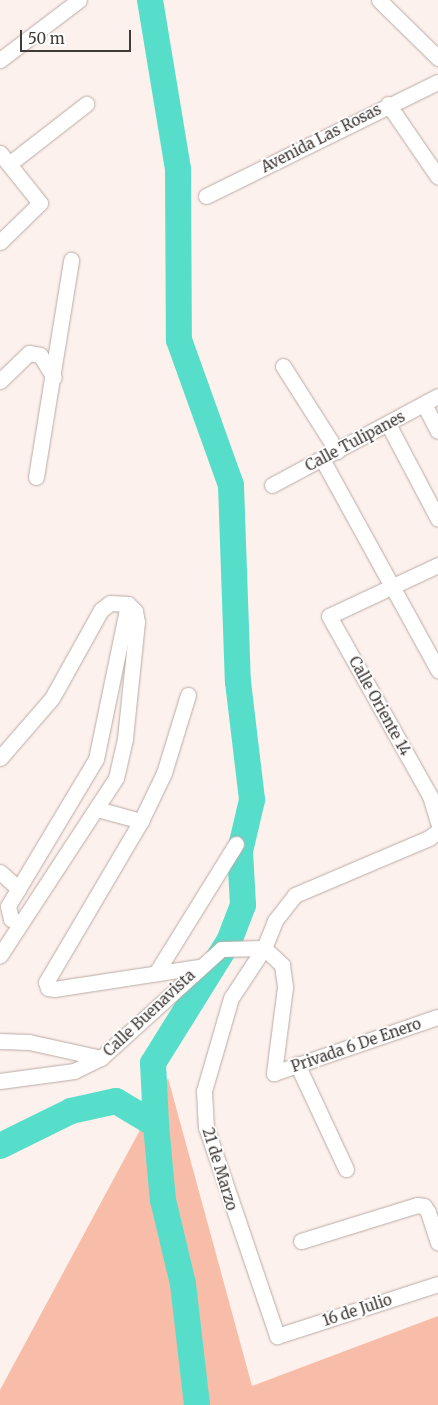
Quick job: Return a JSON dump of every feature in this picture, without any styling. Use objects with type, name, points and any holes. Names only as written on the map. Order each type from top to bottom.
[{"type":"street","points":[[0,60],[79,0]]},
{"type":"street","points":[[379,0],[438,58]]},
{"type":"street","name":"Avenida Las Rosas","points":[[206,196],[388,104],[438,82]]},
{"type":"street","points":[[0,242],[40,203],[4,159],[86,104]]},
{"type":"street","points":[[388,104],[438,177]]},
{"type":"street","points":[[36,477],[72,260]]},
{"type":"street","points":[[0,381],[29,354],[40,355],[54,377]]},
{"type":"street","points":[[283,366],[337,451]]},
{"type":"street","name":"Calle Tulipanes","points":[[272,485],[438,396]]},
{"type":"street","points":[[424,404],[438,431]]},
{"type":"street","points":[[388,424],[438,519]]},
{"type":"street","points":[[322,458],[394,585],[438,670]]},
{"type":"street","points":[[394,585],[438,565]]},
{"type":"street","name":"Calle Oriente 14","points":[[394,585],[329,616],[434,794],[438,823]]},
{"type":"street","points":[[0,758],[49,703],[101,610],[110,603],[128,604],[135,611],[137,622],[124,749],[116,778],[0,955]]},
{"type":"street","points":[[20,923],[8,913],[8,906],[96,759],[128,604]]},
{"type":"street","points":[[188,695],[164,774],[141,821],[46,982],[48,988],[54,989],[197,967]]},
{"type":"street","points":[[97,809],[141,821]]},
{"type":"street","name":"21 de Marzo","points":[[277,1336],[206,1127],[204,1091],[231,998],[264,948],[276,921],[295,895],[434,834]]},
{"type":"street","points":[[156,973],[236,844]]},
{"type":"street","points":[[0,872],[19,889]]},
{"type":"street","name":"Calle Buenavista","points":[[0,1081],[74,1071],[100,1058],[143,1022],[197,967],[221,949],[245,946],[264,948]]},
{"type":"street","name":"Privada 6 De Enero","points":[[264,948],[282,965],[285,987],[274,1073],[437,1020]]},
{"type":"street","points":[[0,1040],[29,1042],[100,1058]]},
{"type":"street","points":[[298,1064],[346,1170]]},
{"type":"street","points":[[301,1241],[416,1206],[424,1206],[428,1212],[438,1242]]},
{"type":"street","name":"16 de Julio","points":[[277,1336],[438,1284]]},
{"type":"shaded area","points":[[168,1078],[252,1386],[438,1316],[438,1405],[0,1405],[0,1390]]},
{"type":"waterway","points":[[150,0],[178,169],[179,340],[231,485],[238,682],[252,800],[240,851],[243,905],[229,941],[153,1063],[156,1125]]},
{"type":"waterway","points":[[0,1146],[71,1111],[116,1101],[156,1125],[163,1200],[183,1284],[197,1405]]}]
